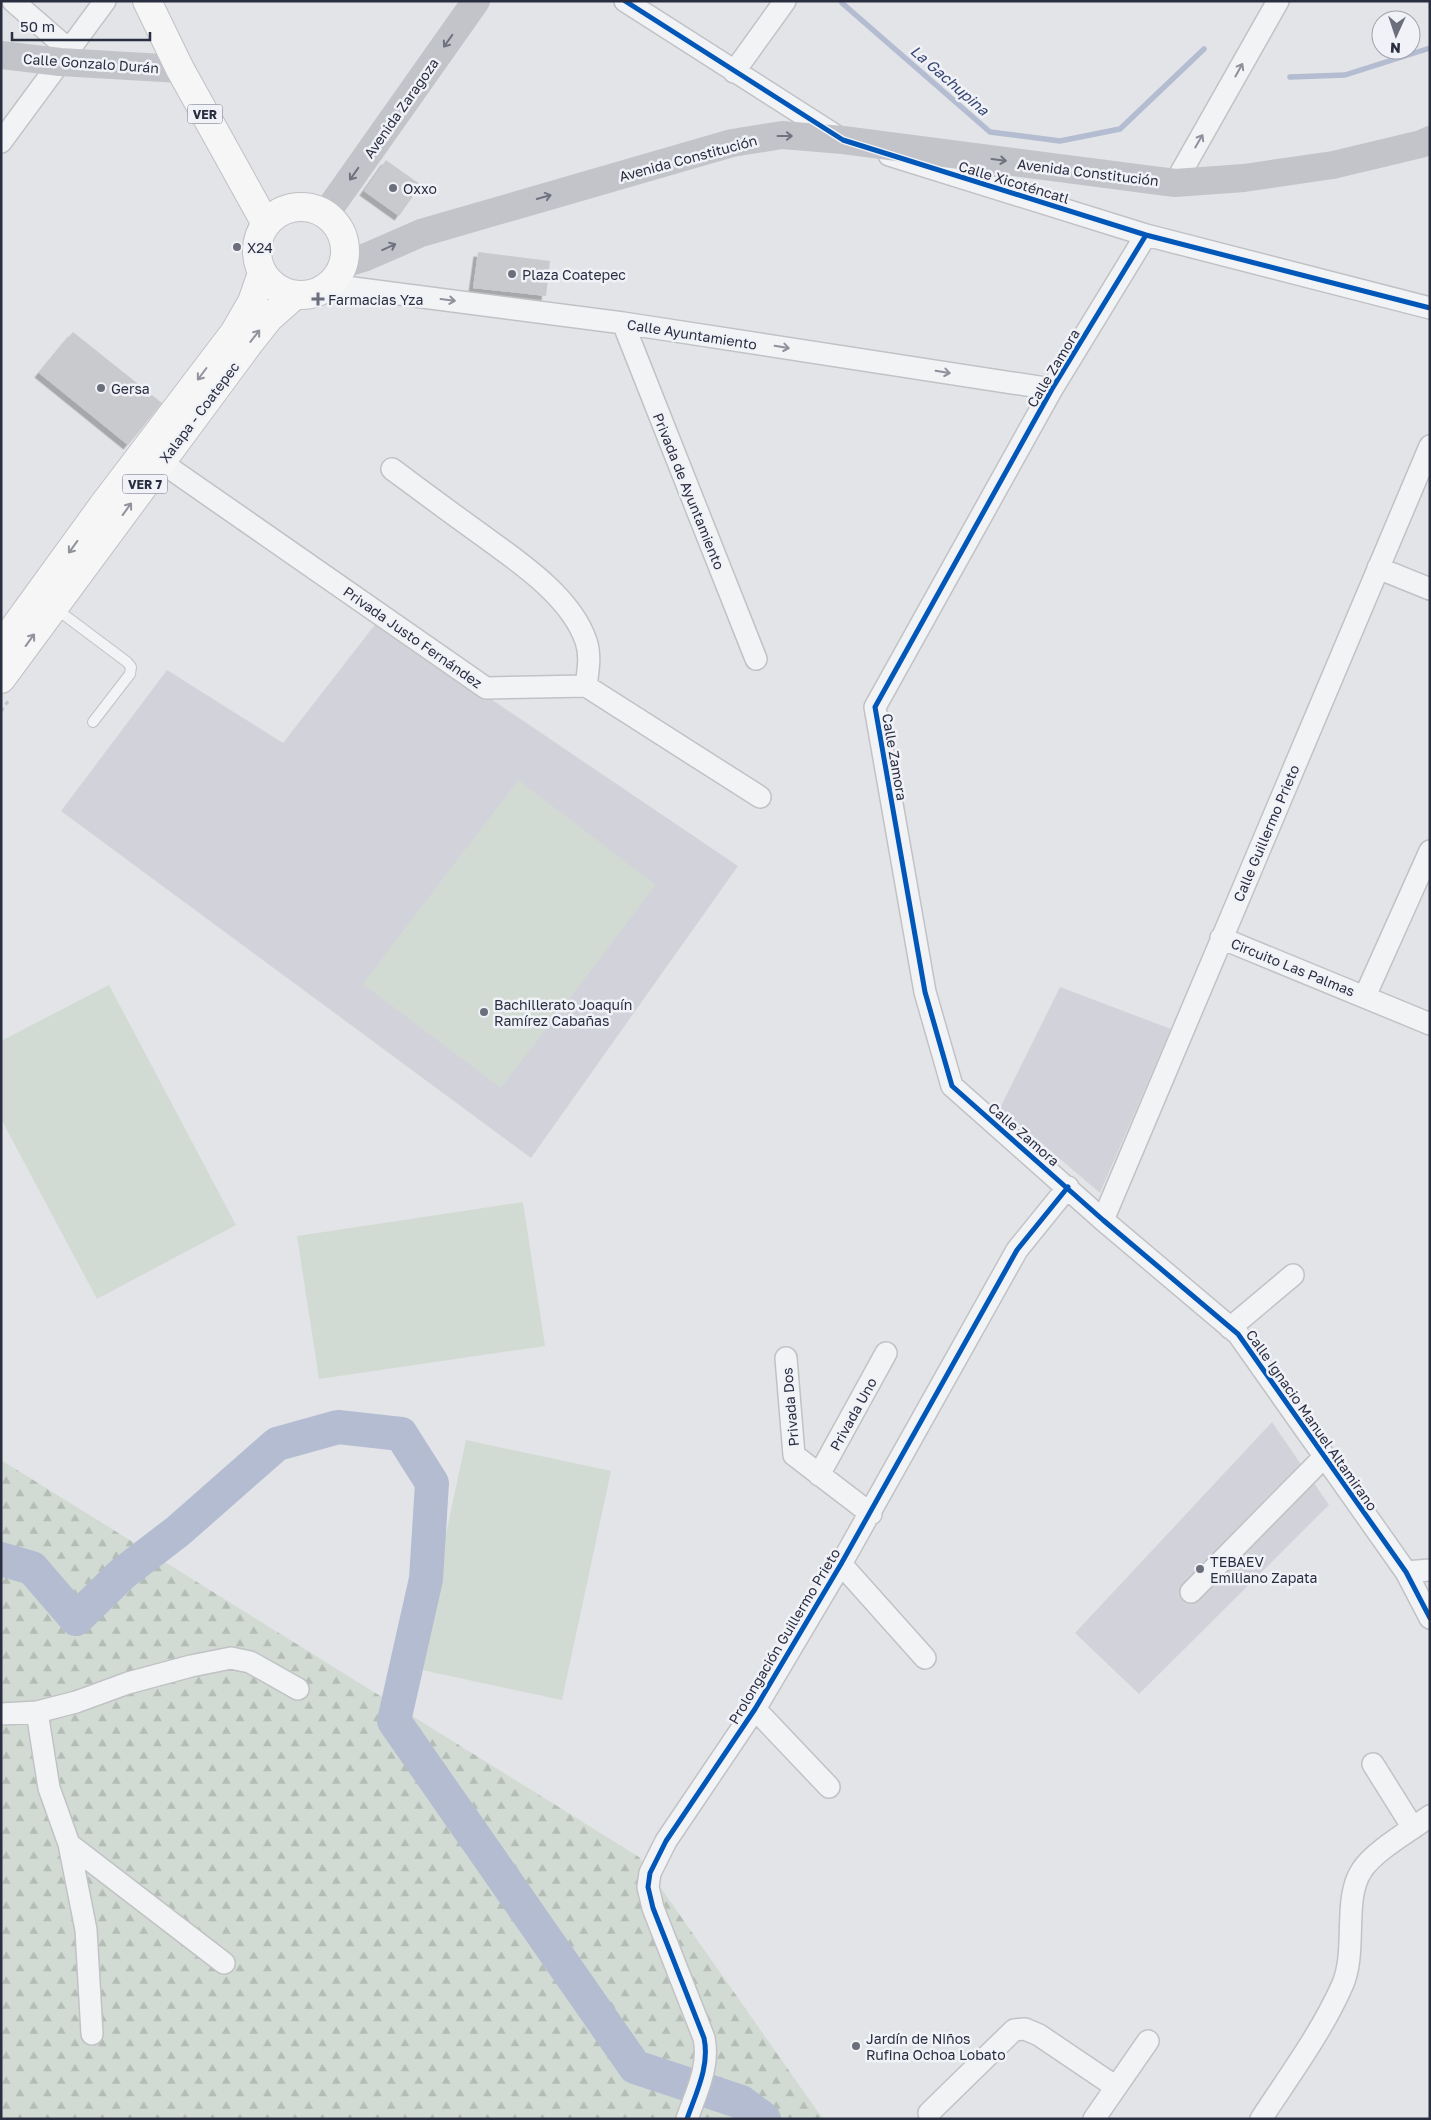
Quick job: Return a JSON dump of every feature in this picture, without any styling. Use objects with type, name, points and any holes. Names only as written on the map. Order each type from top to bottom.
[{"type":"main road","name":"VER","points":[[147,1],[180,69],[266,224]]},
{"type":"main road","name":"Avenida Zaragoza","points":[[325,215],[476,1]]},
{"type":"main road","name":"Calle Gonzalo Durán","points":[[1,55],[64,55],[180,69]]},
{"type":"main road","name":"Avenida Constitución","points":[[337,274],[366,257],[422,233],[732,143],[782,135],[843,140],[1175,183],[1244,178],[1333,165],[1425,142]]},
{"type":"main road","points":[[292,208],[307,208],[325,215],[342,234],[345,249],[337,274],[309,295],[295,295],[276,287],[262,273],[258,261],[259,237],[266,224],[278,214],[292,208]]},
{"type":"main road","name":"Xalapa - Coatepec","points":[[5,632],[234,333],[252,302],[262,273]]},
{"type":"main road","name":"Xalapa - Coatepec","points":[[1,679],[269,318],[295,295]]},
{"type":"street","points":[[13,1],[64,55]]},
{"type":"street","points":[[1,142],[105,1]]},
{"type":"street","name":"Calle Xicoténcatl","points":[[625,1],[843,140],[1146,235],[1430,308]]},
{"type":"street","points":[[1175,183],[1278,1]]},
{"type":"street","points":[[734,72],[781,6]]},
{"type":"street","name":"Calle Zamora","points":[[1103,1220],[952,1086],[925,992],[875,707],[1052,389],[1146,235]]},
{"type":"street","name":"Calle Ayuntamiento","points":[[337,274],[623,323],[1052,389]]},
{"type":"street","name":"Privada de Ayuntamiento","points":[[623,323],[756,659]]},
{"type":"street","name":"Calle Guillermo Prieto","points":[[1103,1220],[1430,446]]},
{"type":"street","name":"Privada Justo Fernández","points":[[161,462],[486,688],[586,686]]},
{"type":"street","points":[[392,469],[531,570],[553,591],[577,621],[586,641],[589,655],[586,686],[760,797]]},
{"type":"street","points":[[1378,568],[1430,589]]},
{"type":"street","name":"Circuito Las Palmas","points":[[1365,996],[1430,851]]},
{"type":"street","name":"Circuito Las Palmas","points":[[1222,938],[1430,1024]]},
{"type":"street","name":"Prolongación Guillermo Prieto","points":[[688,2119],[704,2070],[707,2050],[653,1908],[648,1887],[650,1873],[666,1841],[755,1709],[871,1514],[1017,1250],[1068,1187]]},
{"type":"street","name":"Calle Ignacio Manuel Altamirano","points":[[1103,1220],[1238,1334],[1406,1572],[1430,1618]]},
{"type":"street","points":[[1230,1328],[1293,1275]]},
{"type":"street","name":"Privada Uno","points":[[819,1475],[886,1353]]},
{"type":"street","name":"Privada Dos","points":[[786,1358],[794,1455],[819,1475]]},
{"type":"street","points":[[1191,1592],[1324,1457]]},
{"type":"street","points":[[819,1475],[871,1514]]},
{"type":"street","points":[[841,1564],[925,1658]]},
{"type":"street","points":[[1406,1572],[1430,1570]]},
{"type":"street","points":[[1,1714],[37,1712],[76,1702],[137,1680],[231,1658],[250,1662],[298,1689]]},
{"type":"street","points":[[755,1709],[829,1787]]},
{"type":"street","points":[[37,1712],[49,1788],[69,1844],[86,1930],[92,2034]]},
{"type":"street","points":[[1373,1764],[1413,1828]]},
{"type":"street","points":[[1261,2119],[1328,2013],[1343,1984],[1349,1965],[1353,1899],[1356,1883],[1362,1870],[1377,1855],[1430,1816]]},
{"type":"street","points":[[69,1844],[224,1963]]},
{"type":"street","points":[[929,2113],[1014,2030],[1020,2029],[1039,2035],[1116,2087]]},
{"type":"street","points":[[1094,2119],[1148,2041]]},
{"type":"lane","points":[[54,607],[131,667],[130,674],[93,722]]},
{"type":"shaded area","name":"Bachillerato Joaquín Ramírez Cabañas","points":[[377,622],[738,866],[531,1158],[61,811],[167,670],[283,743]]},
{"type":"shaded area","points":[[1060,987],[1171,1029],[1100,1193],[1000,1108]]},
{"type":"shaded area","name":"TEBAEV Emiliano Zapata","points":[[1272,1422],[1329,1505],[1139,1694],[1075,1633]]},
{"type":"green space","points":[[518,780],[656,885],[501,1088],[363,984]]},
{"type":"green space","points":[[109,985],[236,1225],[97,1299],[1,1119],[1,1041]]},
{"type":"green space","points":[[523,1202],[545,1346],[319,1379],[297,1236]]},
{"type":"green space","points":[[466,1440],[611,1471],[562,1700],[417,1669]]},
{"type":"green space","points":[[1,1460],[639,1857],[823,2119],[1,2119]]},
{"type":"building","name":"Oxxo","points":[[386,160],[421,185],[399,216],[364,191]]},
{"type":"building","name":"Plaza Coatepec","points":[[478,252],[550,261],[546,296],[473,288]]},
{"type":"building","name":"Gersa","points":[[73,332],[162,403],[128,445],[39,373]]},
{"type":"waterway","name":"La Gachupina","points":[[842,3],[990,132],[1060,141],[1120,129],[1204,49]]},
{"type":"waterway","name":"La Gachupina","points":[[1290,77],[1345,75],[1430,48]]},
{"type":"waterway","points":[[1,1559],[32,1568],[76,1619],[122,1574],[178,1531],[277,1444],[338,1427],[401,1434],[432,1483],[426,1579],[394,1721],[635,2067],[741,2102],[764,2119]]},
{"type":"cycle path","points":[[625,1],[843,140],[1146,235],[1430,308]]},
{"type":"cycle path","points":[[1146,235],[1052,389],[875,707],[925,992],[952,1086],[1103,1220],[1238,1334],[1406,1572],[1430,1618]]},
{"type":"cycle path","points":[[687,2119],[704,2069],[704,2038],[653,1908],[648,1887],[650,1873],[666,1841],[755,1709],[841,1564],[1017,1250],[1068,1187]]},
{"type":"place","name":"Oxxo","points":[[393,188]]},
{"type":"place","name":"X24","points":[[237,247]]},
{"type":"place","name":"Plaza Coatepec","points":[[512,274]]},
{"type":"place","name":"Farmacias Yza","points":[[318,299]]},
{"type":"place","name":"Gersa","points":[[101,388]]},
{"type":"place","name":"Bachillerato Joaquín Ramírez Cabañas","points":[[484,1012]]},
{"type":"place","name":"TEBAEV Emiliano Zapata","points":[[1200,1569]]},
{"type":"place","name":"Jardín de Niños Rufina Ochoa Lobato","points":[[856,2046]]}]
